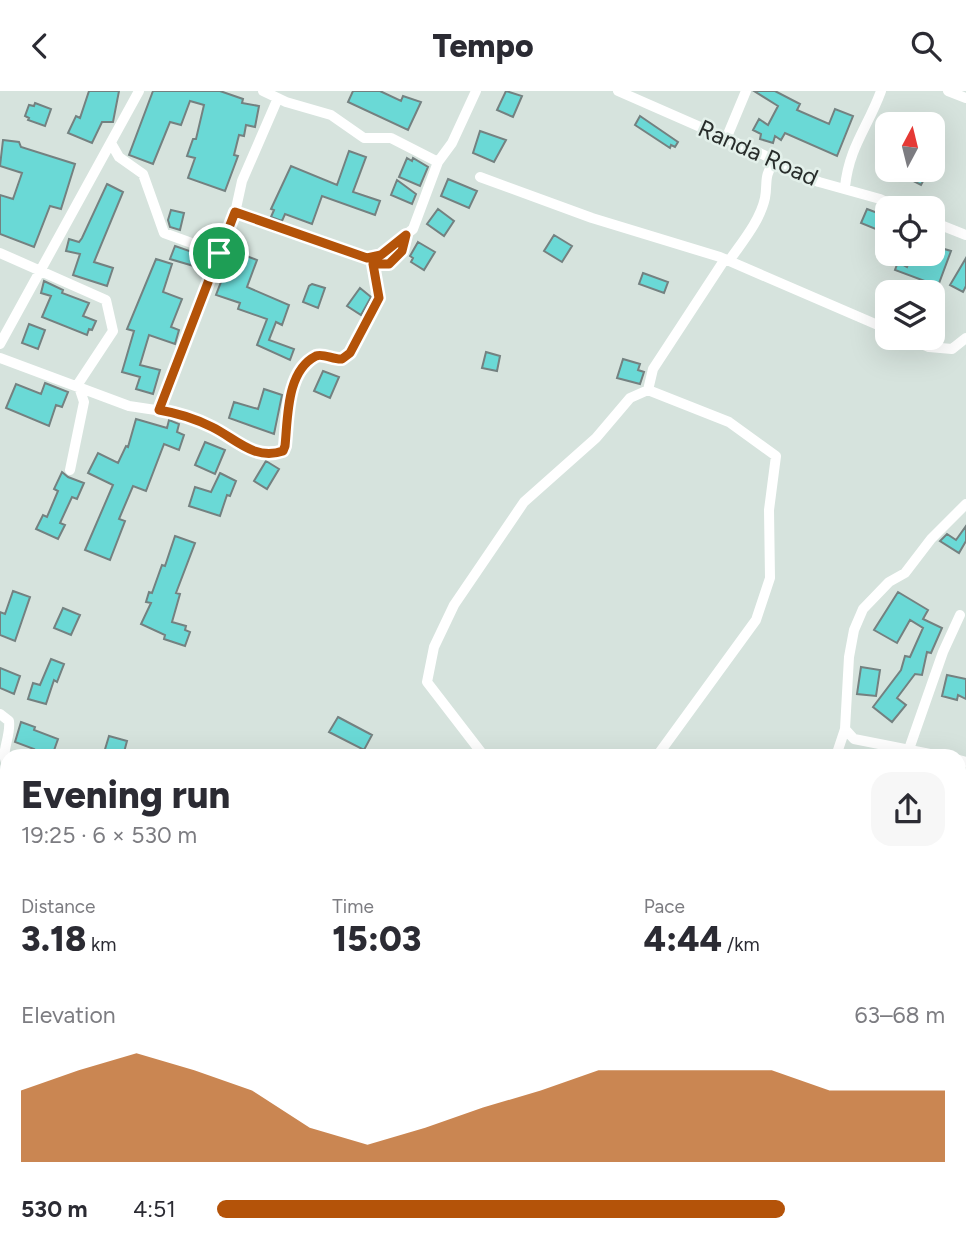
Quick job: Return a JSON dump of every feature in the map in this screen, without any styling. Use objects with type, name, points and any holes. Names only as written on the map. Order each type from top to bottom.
[{"type":"street","points":[[0,344],[139,91]]},
{"type":"street","points":[[263,91],[331,115],[364,138],[391,138],[438,162]]},
{"type":"street","points":[[235,212],[370,261],[406,235],[417,221],[438,162],[452,143],[476,91]]},
{"type":"street","name":"Randa Road","points":[[618,91],[818,181],[845,187],[875,198]]},
{"type":"street","points":[[726,139],[747,91]]},
{"type":"street","points":[[845,187],[847,163],[852,149],[881,91]]},
{"type":"street","points":[[948,91],[966,98]]},
{"type":"street","points":[[159,410],[235,212],[242,181],[278,98]]},
{"type":"street","points":[[111,143],[119,157],[143,174],[164,233],[219,253]]},
{"type":"street","points":[[648,390],[653,369],[748,233],[765,196],[766,175],[775,161]]},
{"type":"street","points":[[480,177],[592,218],[727,260],[875,324]]},
{"type":"street","points":[[945,227],[966,235]]},
{"type":"street","points":[[0,253],[106,300],[113,331],[78,384]]},
{"type":"street","points":[[0,358],[78,384],[129,405],[159,410],[209,426],[244,448],[258,452],[283,451],[290,397],[299,374],[315,357],[320,355],[342,359],[350,353],[377,306],[379,298],[370,261]]},
{"type":"street","points":[[945,348],[952,349],[966,338]]},
{"type":"street","points":[[70,470],[85,402],[78,384]]},
{"type":"street","points":[[479,749],[426,681],[433,647],[454,605],[524,502],[596,438],[631,398],[648,390],[729,422],[776,456],[769,510],[770,578],[756,620],[662,749]]},
{"type":"street","points":[[838,749],[845,729],[849,657],[854,630],[863,609],[889,582],[905,573],[930,539],[966,505]]},
{"type":"street","points":[[845,729],[854,739],[909,749],[943,652],[960,615]]},
{"type":"street","points":[[0,714],[9,721],[10,727],[2,749]]},
{"type":"building","points":[[89,91],[119,91],[113,122],[102,122],[92,143],[68,133],[76,116],[80,118]]},
{"type":"building","points":[[153,91],[220,91],[243,99],[242,103],[259,106],[255,127],[246,125],[244,136],[239,135],[234,155],[238,156],[225,191],[188,178],[195,158],[187,156],[193,139],[196,139],[204,105],[190,101],[181,125],[170,122],[153,164],[129,155]]},
{"type":"building","points":[[353,91],[380,91],[401,101],[403,96],[421,102],[408,130],[348,102]]},
{"type":"building","points":[[506,91],[522,96],[513,117],[497,110]]},
{"type":"building","points":[[754,91],[775,91],[800,104],[797,110],[829,124],[835,109],[853,116],[837,156],[785,133],[781,140],[775,136],[773,143],[760,139],[761,134],[753,130],[759,119],[768,125],[778,106]]},
{"type":"building","points":[[35,103],[51,109],[45,126],[28,120],[25,116],[29,105],[34,106]]},
{"type":"building","points":[[640,116],[678,142],[675,147],[671,145],[670,148],[635,125]]},
{"type":"building","points":[[480,131],[506,140],[494,162],[473,153]]},
{"type":"building","points":[[3,140],[19,142],[21,147],[75,164],[61,209],[50,206],[34,247],[0,234],[0,195],[13,199],[22,173],[0,166]]},
{"type":"building","points":[[349,151],[366,157],[353,192],[380,201],[375,215],[322,196],[312,224],[285,214],[282,221],[271,217],[274,210],[271,209],[291,166],[337,185]]},
{"type":"building","points":[[407,158],[412,161],[413,158],[428,167],[420,186],[399,177]]},
{"type":"building","points":[[448,179],[477,191],[469,208],[441,196]]},
{"type":"building","points":[[397,180],[416,194],[412,204],[391,195]]},
{"type":"building","points":[[107,184],[123,192],[94,262],[113,268],[107,286],[73,275],[80,254],[66,251],[69,239],[79,242],[82,238]]},
{"type":"building","points":[[438,209],[454,221],[444,236],[427,224]]},
{"type":"building","points":[[867,209],[875,212],[875,229],[861,223]]},
{"type":"building","points":[[171,210],[184,213],[180,230],[170,227],[168,220]]},
{"type":"building","points":[[554,235],[572,246],[562,262],[544,251]]},
{"type":"building","points":[[418,242],[435,252],[424,270],[411,262],[413,258],[410,256]]},
{"type":"building","points":[[175,246],[201,255],[197,267],[170,259]]},
{"type":"building","points":[[945,249],[951,251],[940,280],[922,280],[895,270],[896,266],[945,266]]},
{"type":"building","points":[[233,251],[257,260],[247,287],[289,305],[282,325],[276,322],[269,340],[294,349],[290,360],[257,345],[267,319],[238,309],[240,303],[216,295]]},
{"type":"building","points":[[966,258],[966,286],[963,292],[950,285]]},
{"type":"building","points":[[156,259],[172,264],[163,292],[182,299],[171,327],[179,330],[175,344],[149,335],[140,365],[160,370],[153,394],[136,389],[140,377],[122,372],[134,331],[127,329]]},
{"type":"building","points":[[643,273],[668,282],[664,293],[639,284]]},
{"type":"building","points":[[44,281],[63,290],[62,293],[89,303],[83,316],[96,321],[87,335],[42,317],[51,296],[41,293]]},
{"type":"building","points":[[312,284],[325,288],[318,308],[303,302]]},
{"type":"building","points":[[360,288],[371,297],[361,315],[347,306]]},
{"type":"building","points":[[29,324],[45,330],[38,349],[22,343]]},
{"type":"building","points":[[486,352],[500,356],[497,371],[482,368]]},
{"type":"building","points":[[623,359],[640,364],[638,370],[644,372],[640,384],[617,378]]},
{"type":"building","points":[[323,371],[339,377],[330,398],[314,391]]},
{"type":"building","points":[[45,383],[68,392],[62,407],[56,405],[49,426],[6,408],[16,384],[41,394]]},
{"type":"building","points":[[264,389],[282,395],[274,434],[229,418],[234,402],[258,409]]},
{"type":"building","points":[[136,419],[167,428],[169,420],[179,424],[177,432],[184,435],[179,450],[164,444],[146,491],[133,486],[119,519],[125,521],[110,560],[85,550],[113,485],[88,473],[98,453],[118,463],[126,446],[128,447]]},
{"type":"building","points":[[205,442],[225,450],[215,474],[195,465]]},
{"type":"building","points":[[266,461],[279,469],[267,489],[254,481]]},
{"type":"building","points":[[62,472],[84,483],[77,499],[72,497],[60,523],[65,525],[58,539],[36,529],[43,515],[47,517],[58,491],[54,489]]},
{"type":"building","points":[[220,473],[236,481],[230,496],[227,495],[220,516],[189,506],[195,487],[211,492]]},
{"type":"building","points":[[966,526],[966,541],[959,553],[940,541],[947,534],[956,540]]},
{"type":"building","points":[[175,536],[195,543],[176,593],[180,594],[172,622],[186,626],[185,630],[190,632],[185,646],[164,639],[165,635],[141,624],[151,603],[146,602],[149,592],[152,593],[162,565],[165,566]]},
{"type":"building","points":[[13,591],[30,597],[15,641],[0,635],[0,612],[5,614]]},
{"type":"building","points":[[898,592],[928,610],[923,619],[942,628],[931,653],[927,652],[922,675],[915,674],[897,698],[906,705],[892,722],[873,707],[901,670],[905,656],[910,657],[923,628],[910,620],[897,643],[874,630]]},
{"type":"building","points":[[63,608],[80,615],[71,635],[54,628]]},
{"type":"building","points":[[51,659],[64,664],[57,682],[54,680],[46,704],[28,699],[33,683],[40,685]]},
{"type":"building","points":[[861,667],[880,670],[876,696],[857,694]]},
{"type":"building","points":[[0,668],[20,676],[14,694],[0,688]]},
{"type":"building","points":[[947,675],[966,679],[966,699],[958,695],[957,700],[942,696]]},
{"type":"building","points":[[338,717],[372,735],[362,749],[329,732]]},
{"type":"building","points":[[21,722],[58,739],[54,749],[34,749],[15,742]]},
{"type":"building","points":[[109,736],[127,741],[125,749],[105,749]]},
{"type":"route","points":[[235,212],[367,258],[381,255],[406,235],[402,251],[389,264],[373,264],[379,298],[377,306],[350,353],[336,360],[320,355],[315,357],[299,374],[290,397],[285,446],[283,451],[277,453],[244,448],[209,426],[159,410],[219,253],[235,212]]}]
